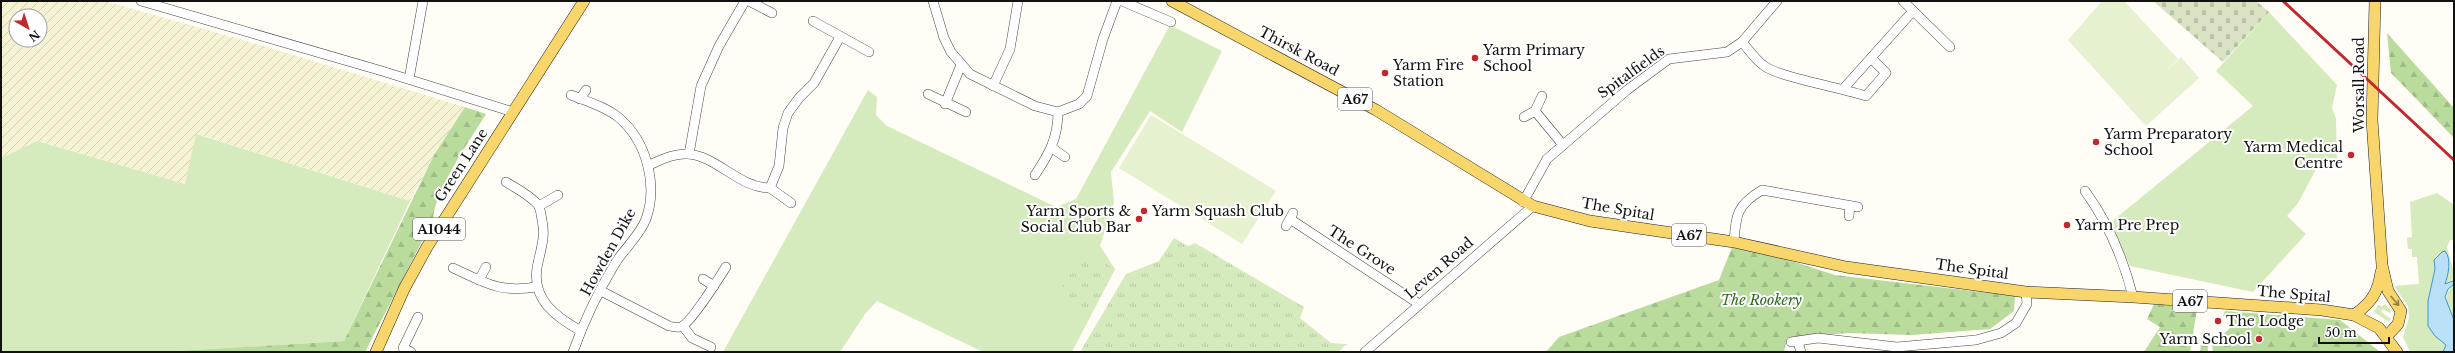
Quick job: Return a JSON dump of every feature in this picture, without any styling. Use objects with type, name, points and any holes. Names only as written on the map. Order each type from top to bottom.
[{"type":"main road","name":"Green Lane","points":[[376,352],[404,289],[427,247],[584,1]]},
{"type":"main road","name":"Thirsk Road","points":[[1172,1],[1188,4],[1376,110],[1528,204]]},
{"type":"main road","name":"Worsall Road","points":[[2375,1],[2372,120],[2382,265],[2388,291],[2401,311],[2398,324],[2387,336]]},
{"type":"main road","name":"The Spital","points":[[1528,204],[1590,221],[1734,242],[1846,267],[2026,292],[2133,297],[2322,310],[2354,315],[2372,323],[2387,336],[2398,352]]},
{"type":"main road","name":"Worsall Road","points":[[2354,315],[2366,307],[2377,293],[2382,265]]},
{"type":"street","points":[[141,1],[409,79],[513,112]]},
{"type":"street","points":[[409,79],[423,1]]},
{"type":"street","points":[[689,154],[700,86],[720,46],[746,1]]},
{"type":"street","points":[[749,1],[772,13]]},
{"type":"street","points":[[933,1],[944,38],[961,65],[970,74],[1035,106],[1058,112],[1064,112],[1079,104],[1087,96],[1103,39],[1117,1]]},
{"type":"street","points":[[993,86],[1010,50],[1018,1]]},
{"type":"street","points":[[1122,1],[1171,22]]},
{"type":"street","points":[[1903,1],[1950,47]]},
{"type":"street","name":"Spitalfields","points":[[1528,204],[1547,159],[1627,90],[1669,59],[1726,52],[1742,42],[1774,2]]},
{"type":"street","points":[[1844,88],[1913,11]]},
{"type":"street","points":[[813,21],[869,52]]},
{"type":"street","points":[[770,188],[779,166],[783,128],[788,113],[799,98],[814,83],[840,36]]},
{"type":"street","points":[[1742,42],[1763,66],[1774,72],[1844,88],[1866,96],[1886,73],[1871,58]]},
{"type":"street","points":[[945,104],[961,65]]},
{"type":"street","name":"Howden Dike","points":[[573,352],[581,331],[616,262],[645,221],[651,198],[649,165],[637,141],[618,117],[576,97],[586,90]]},
{"type":"street","points":[[928,94],[945,104],[966,112]]},
{"type":"street","points":[[1524,117],[1535,111],[1542,96]]},
{"type":"street","points":[[1535,111],[1563,145]]},
{"type":"street","points":[[1034,175],[1052,148],[1058,128],[1058,112]]},
{"type":"street","points":[[1052,148],[1065,157]]},
{"type":"street","points":[[649,165],[674,155],[689,154],[709,161],[757,188],[770,188],[791,203]]},
{"type":"street","points":[[506,182],[526,194],[539,206],[544,228],[544,242],[537,268],[536,286],[555,314],[581,331]]},
{"type":"street","points":[[1734,242],[1736,218],[1742,204],[1762,190],[1854,206],[1849,216]]},
{"type":"street","points":[[2085,191],[2100,212],[2114,238],[2125,265],[2133,297]]},
{"type":"street","points":[[539,206],[558,195]]},
{"type":"street","name":"Leven Road","points":[[1365,352],[1528,204]]},
{"type":"street","name":"The Grove","points":[[1290,219],[1419,304]]},
{"type":"street","points":[[479,280],[486,267]]},
{"type":"street","points":[[683,326],[714,286],[726,267]]},
{"type":"street","points":[[453,268],[496,288],[518,290],[536,286]]},
{"type":"street","points":[[703,279],[714,286]]},
{"type":"street","points":[[601,291],[669,326],[683,326]]},
{"type":"street","points":[[1801,352],[1795,342],[1818,338],[1897,347],[1976,340],[2001,333],[2016,323],[2027,304],[2026,292]]},
{"type":"street","points":[[405,351],[418,317]]},
{"type":"street","points":[[683,326],[692,338],[711,347]]},
{"type":"street","points":[[1952,342],[1954,352]]},
{"type":"shaded area","points":[[1,1],[105,1],[260,45],[465,107],[434,155],[410,201],[197,134],[185,184],[37,141],[1,158]]},
{"type":"green space","points":[[2102,1],[2124,1],[2178,59],[2159,77],[2181,57],[2199,78],[2146,126],[2068,40]]},
{"type":"green space","points":[[2153,1],[2256,1],[2269,12],[2223,62]]},
{"type":"green space","points":[[2269,12],[2337,85],[2332,108],[2336,119],[2337,166],[2320,162],[2298,203],[2287,216],[2306,234],[2253,292],[2130,266],[2110,223],[2253,106],[2216,71]]},
{"type":"green space","points":[[1170,25],[1222,51],[1182,132],[1150,111],[1111,172],[1114,202],[1100,246],[1115,269],[1072,352],[983,352],[877,301],[865,314],[840,352],[723,352],[868,90],[877,97],[876,115],[887,126],[1056,207],[1076,199]]},
{"type":"green space","points":[[2387,33],[2454,108],[2454,138],[2391,73]]},
{"type":"green space","points":[[465,107],[486,114],[462,151],[446,181],[439,195],[433,220],[365,352],[161,352],[344,341],[434,155]]},
{"type":"green space","points":[[1151,115],[1276,191],[1242,244],[1119,168]]},
{"type":"green space","points":[[196,134],[410,201],[344,341],[161,352],[1,352],[1,158],[37,141],[185,184]]},
{"type":"green space","points":[[2437,193],[2454,205],[2454,240],[2450,240],[2447,247],[2454,272],[2454,284],[2452,281],[2447,284],[2445,283],[2449,266],[2445,251],[2437,256],[2434,263],[2435,269],[2428,301],[2440,340],[2446,345],[2443,352],[2410,352],[2403,337],[2409,318],[2408,306],[2394,286],[2419,284],[2417,257],[2412,257],[2412,249],[2408,249],[2407,238],[2412,237],[2410,202]]},
{"type":"green space","points":[[1174,238],[1188,246],[1195,243],[1304,307],[1300,318],[1331,343],[1347,344],[1338,352],[1080,352],[1126,274],[1159,261]]},
{"type":"green space","name":"The Rookery","points":[[1734,242],[1835,275],[2015,296],[2014,311],[1990,329],[1912,335],[1848,333],[1787,338],[1784,352],[1546,352],[1559,337],[1719,280]]},
{"type":"green space","points":[[1093,256],[1115,269],[1089,318],[1057,297],[1076,263]]},
{"type":"green space","points":[[2454,284],[2454,320],[2446,301],[2446,297],[2450,288]]},
{"type":"green space","points":[[2154,304],[2197,309],[2190,352],[2144,352],[2160,327],[2147,319]]},
{"type":"green space","points":[[2385,304],[2391,311],[2390,313],[2383,309],[2381,312],[2391,319],[2389,322],[2374,312],[2378,305],[2382,307]]},
{"type":"green space","points":[[2225,311],[2340,320],[2380,352],[2213,352],[2211,336],[2216,341],[2231,327],[2233,318],[2223,316]]},
{"type":"green space","points":[[2202,332],[2207,335],[2208,352],[2200,352]]},
{"type":"water","points":[[2445,251],[2447,254],[2449,263],[2445,284],[2453,281],[2454,284],[2448,289],[2445,297],[2454,320],[2454,352],[2443,352],[2446,345],[2435,336],[2428,326],[2428,301],[2435,269],[2434,260]]},
{"type":"railway","points":[[2283,1],[2454,160]]},
{"type":"place","name":"Yarm Primary School","points":[[1475,58]]},
{"type":"place","name":"Yarm Fire Station","points":[[1385,73]]},
{"type":"place","name":"Yarm Preparatory School","points":[[2096,142]]},
{"type":"place","name":"Yarm Medical Centre","points":[[2351,155]]},
{"type":"place","name":"Yarm Squash Club","points":[[1144,211]]},
{"type":"place","name":"Yarm Sports & Social Club Bar","points":[[1139,219]]},
{"type":"place","name":"Yarm Pre Prep","points":[[2067,225]]},
{"type":"place","name":"The Lodge","points":[[2218,321]]},
{"type":"place","name":"Yarm School","points":[[2259,339]]}]
